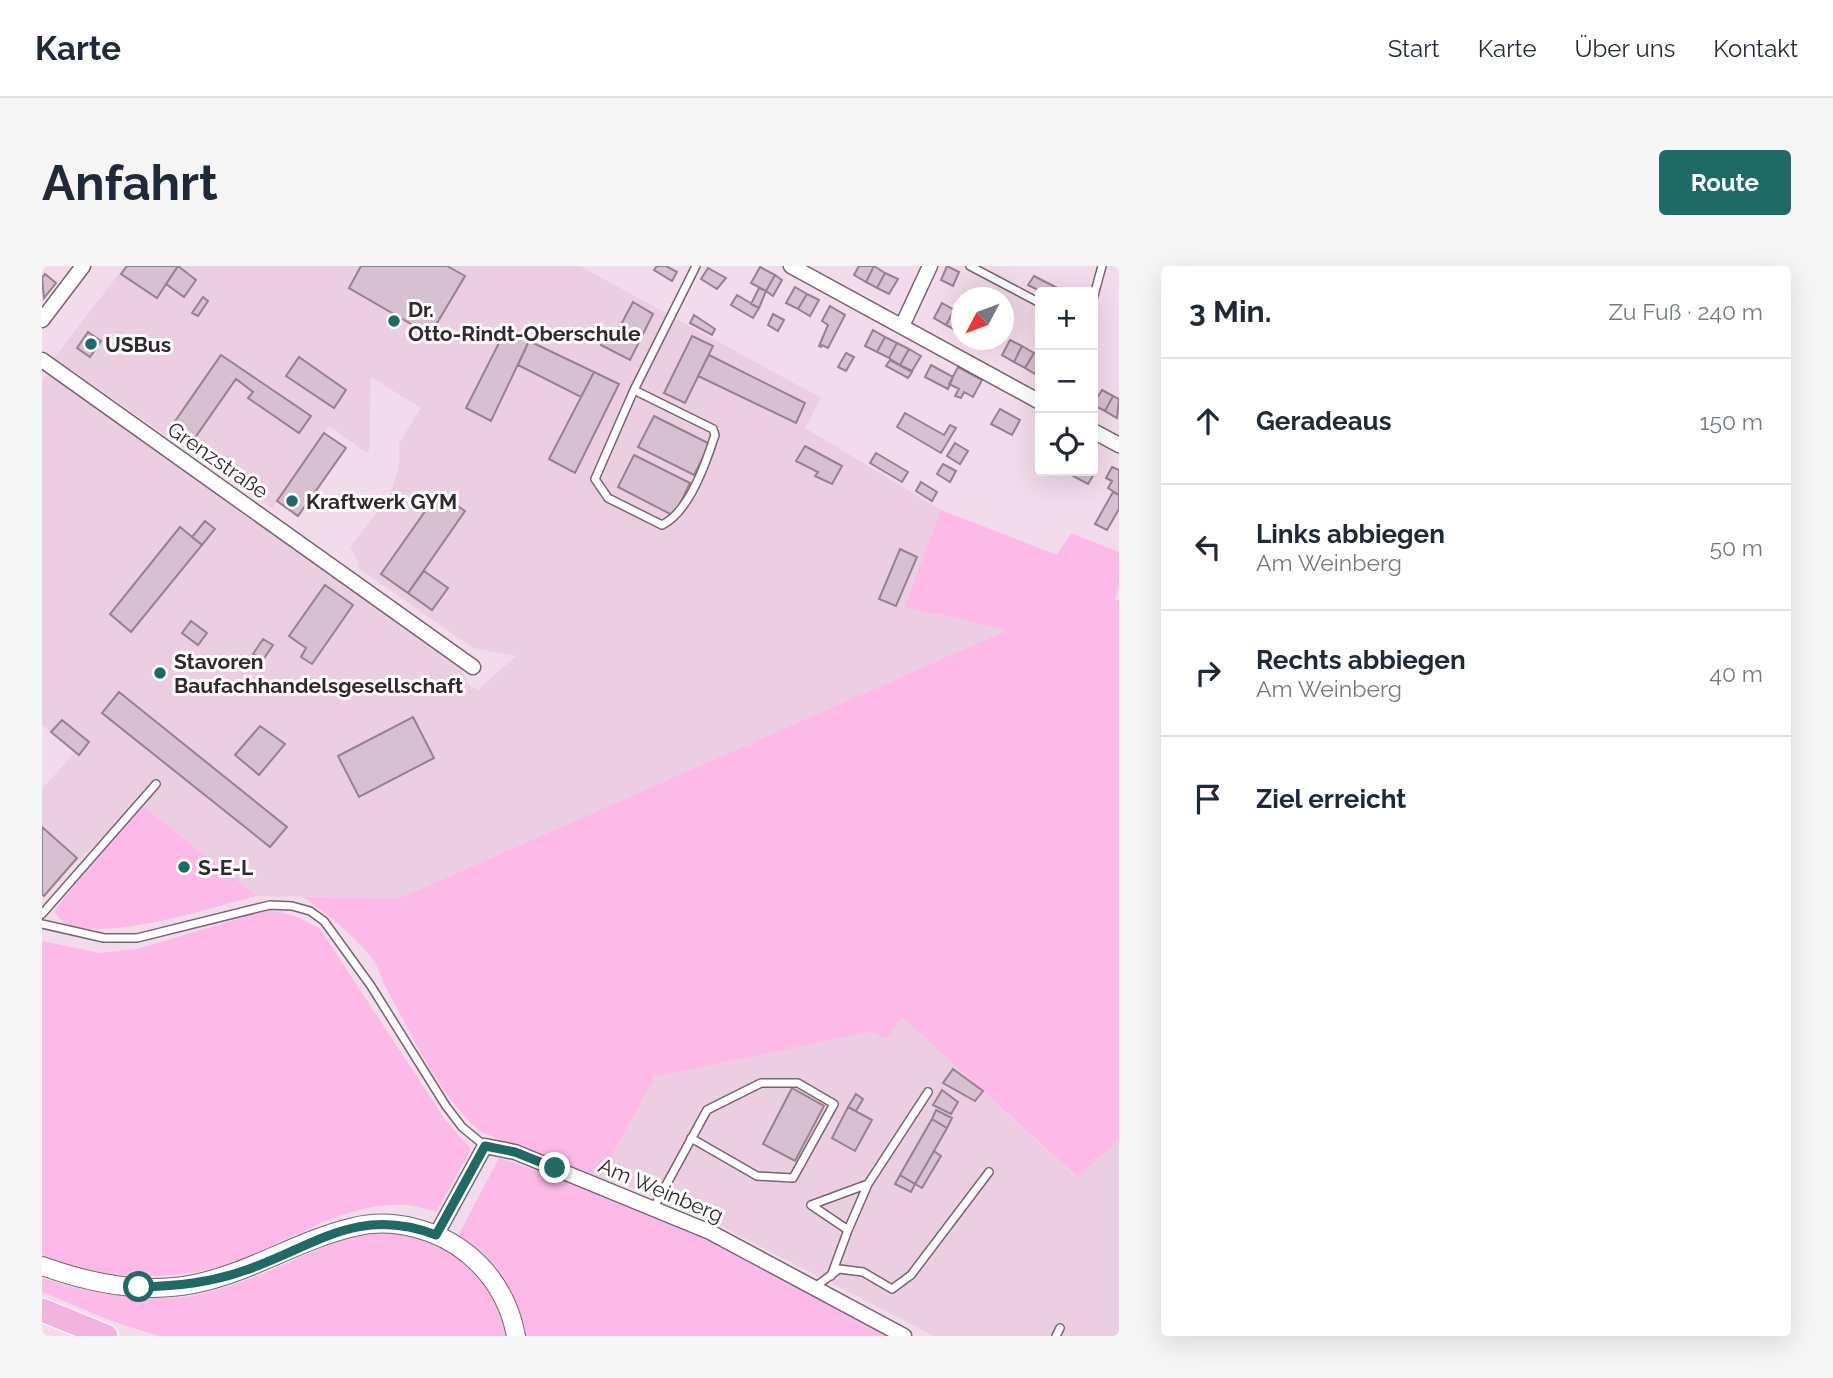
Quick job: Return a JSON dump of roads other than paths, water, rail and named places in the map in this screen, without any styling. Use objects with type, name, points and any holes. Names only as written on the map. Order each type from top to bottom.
[{"type":"highway","points":[[42,1310],[106,1336]]},
{"type":"street","points":[[42,320],[83,266]]},
{"type":"street","points":[[791,266],[1035,399]]},
{"type":"street","points":[[902,326],[930,266]]},
{"type":"street","name":"Grenzstraße","points":[[42,360],[473,667]]},
{"type":"street","points":[[1098,434],[1119,445]]},
{"type":"street","points":[[436,1235],[485,1146]]},
{"type":"street","name":"Am Weinberg","points":[[485,1146],[515,1152],[709,1232],[904,1336]]},
{"type":"street","points":[[42,1266],[103,1283],[139,1287],[192,1285],[246,1270],[311,1241],[355,1226],[394,1224],[436,1235],[461,1248],[477,1261],[497,1286],[512,1315],[516,1336]]},
{"type":"lane","points":[[634,390],[713,429],[715,435],[707,461],[675,518],[662,525],[608,498],[595,479],[634,390],[696,266]]},
{"type":"lane","points":[[970,266],[1035,300]]},
{"type":"lane","points":[[1096,287],[1102,266]]},
{"type":"lane","points":[[42,914],[156,784]]},
{"type":"lane","points":[[42,924],[104,939],[138,937],[270,905],[292,906],[310,911],[324,921],[350,955],[446,1106],[462,1127],[485,1146]]},
{"type":"lane","points":[[653,1209],[691,1138],[707,1110],[761,1083],[798,1083],[834,1104],[793,1178],[757,1176],[691,1138]]},
{"type":"lane","points":[[831,1276],[868,1184],[928,1091]]},
{"type":"lane","points":[[814,1288],[839,1269],[863,1272],[891,1289],[911,1275],[989,1172]]},
{"type":"lane","points":[[848,1230],[811,1205],[868,1184]]},
{"type":"lane","points":[[1056,1336],[1060,1328]]},
{"type":"place","name":"Dr. Otto-Rindt-Oberschule","points":[[394,321]]},
{"type":"place","name":"USBus","points":[[91,344]]},
{"type":"place","name":"Kraftwerk GYM","points":[[292,501]]},
{"type":"place","name":"Stavoren Baufachhandelsgesellschaft","points":[[160,673]]},
{"type":"place","name":"S-E-L","points":[[184,867]]}]
